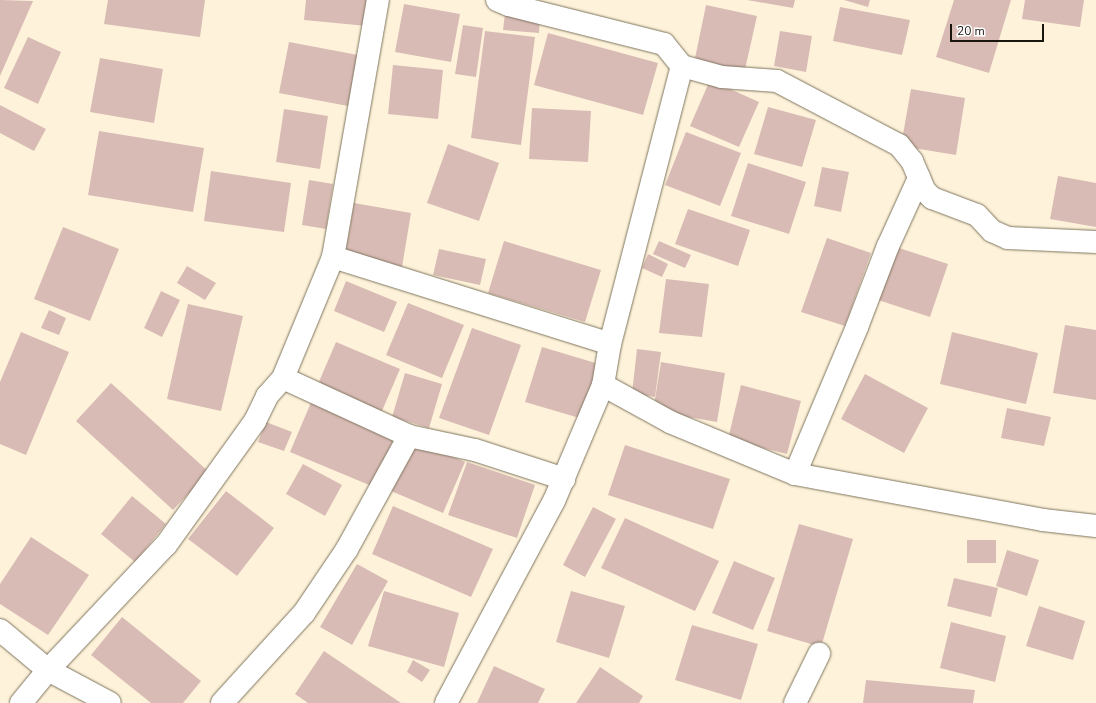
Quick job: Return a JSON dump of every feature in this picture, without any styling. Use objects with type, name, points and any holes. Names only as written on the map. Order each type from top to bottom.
[{"type":"street","points":[[21,703],[48,670],[166,546],[255,421],[267,396],[283,378],[333,257],[378,0]]},
{"type":"street","points":[[497,0],[508,5],[664,44],[682,66],[722,77],[777,81],[899,145],[912,161],[925,191],[932,198],[976,215],[992,231],[1008,238],[1096,242]]},
{"type":"street","points":[[446,703],[536,535],[564,478],[603,385],[610,344],[682,66]]},
{"type":"street","points":[[795,474],[857,327],[888,246],[919,178]]},
{"type":"street","points":[[333,257],[610,344]]},
{"type":"street","points":[[283,378],[409,436],[475,450],[564,478]]},
{"type":"street","points":[[603,385],[670,422],[795,474],[1043,520],[1096,526]]},
{"type":"street","points":[[222,703],[304,613],[347,549],[409,436]]},
{"type":"street","points":[[0,630],[48,670],[110,703]]},
{"type":"street","points":[[795,703],[819,654]]},
{"type":"building","points":[[0,0],[33,1],[0,76]]},
{"type":"building","points":[[108,0],[205,0],[200,37],[104,24]]},
{"type":"building","points":[[306,0],[369,0],[367,26],[304,20]]},
{"type":"building","points":[[747,0],[795,0],[793,8]]},
{"type":"building","points":[[844,0],[870,0],[868,7]]},
{"type":"building","points":[[954,0],[1011,0],[989,73],[936,57]]},
{"type":"building","points":[[1025,0],[1084,0],[1080,27],[1022,19]]},
{"type":"building","points":[[404,4],[460,14],[451,62],[395,52]]},
{"type":"building","points":[[706,5],[757,16],[744,74],[694,63]]},
{"type":"building","points":[[840,7],[910,20],[902,55],[833,41]]},
{"type":"building","points":[[505,14],[540,16],[539,33],[503,30]]},
{"type":"building","points":[[463,25],[483,28],[476,77],[455,74]]},
{"type":"building","points":[[485,31],[535,37],[521,145],[471,138]]},
{"type":"building","points":[[780,31],[812,36],[806,72],[774,66]]},
{"type":"building","points":[[548,33],[658,63],[643,115],[534,85]]},
{"type":"building","points":[[28,37],[61,52],[38,104],[4,88]]},
{"type":"building","points":[[289,42],[358,55],[348,106],[279,93]]},
{"type":"building","points":[[100,58],[163,69],[154,123],[90,112]]},
{"type":"building","points":[[393,65],[443,70],[438,119],[388,114]]},
{"type":"building","points":[[710,80],[759,102],[739,147],[690,126]]},
{"type":"building","points":[[911,89],[965,98],[956,155],[901,146]]},
{"type":"building","points":[[0,105],[46,129],[34,151],[0,133]]},
{"type":"building","points":[[768,107],[816,120],[802,167],[754,154]]},
{"type":"building","points":[[532,108],[591,111],[588,162],[529,159]]},
{"type":"building","points":[[284,109],[328,116],[320,169],[276,162]]},
{"type":"building","points":[[99,131],[204,148],[193,212],[88,195]]},
{"type":"building","points":[[686,132],[741,153],[720,206],[665,185]]},
{"type":"building","points":[[448,144],[499,163],[479,221],[427,203]]},
{"type":"building","points":[[748,163],[806,182],[789,234],[731,216]]},
{"type":"building","points":[[822,167],[849,172],[841,212],[814,206]]},
{"type":"building","points":[[211,171],[291,183],[284,232],[204,221]]},
{"type":"building","points":[[1058,176],[1096,183],[1096,227],[1050,219]]},
{"type":"building","points":[[309,180],[333,184],[326,229],[302,225]]},
{"type":"building","points":[[354,203],[411,213],[402,267],[345,257]]},
{"type":"building","points":[[688,209],[750,230],[738,266],[675,244]]},
{"type":"building","points":[[63,227],[119,249],[90,321],[34,299]]},
{"type":"building","points":[[827,238],[871,253],[845,326],[801,312]]},
{"type":"building","points":[[504,241],[601,270],[585,322],[488,293]]},
{"type":"building","points":[[659,241],[691,255],[685,268],[653,254]]},
{"type":"building","points":[[893,246],[948,264],[930,317],[875,299]]},
{"type":"building","points":[[439,249],[486,259],[480,285],[433,275]]},
{"type":"building","points":[[648,254],[668,264],[662,277],[642,268]]},
{"type":"building","points":[[187,266],[216,283],[205,300],[177,283]]},
{"type":"building","points":[[666,279],[709,284],[702,337],[659,333]]},
{"type":"building","points":[[346,281],[397,302],[384,332],[334,311]]},
{"type":"building","points":[[161,291],[180,300],[162,337],[144,328]]},
{"type":"building","points":[[408,303],[464,325],[442,378],[386,355]]},
{"type":"building","points":[[188,304],[243,316],[221,411],[167,399]]},
{"type":"building","points":[[49,310],[66,318],[59,335],[41,328]]},
{"type":"building","points":[[1065,325],[1096,330],[1096,400],[1053,393]]},
{"type":"building","points":[[472,328],[521,345],[489,435],[439,418]]},
{"type":"building","points":[[21,332],[69,352],[26,455],[0,444],[0,382]]},
{"type":"building","points":[[952,332],[1038,353],[1026,404],[940,384]]},
{"type":"building","points":[[336,342],[400,369],[379,418],[315,391]]},
{"type":"building","points":[[542,347],[599,364],[583,419],[525,402]]},
{"type":"building","points":[[637,349],[661,352],[655,397],[632,393]]},
{"type":"building","points":[[661,362],[725,373],[717,422],[653,411]]},
{"type":"building","points":[[405,373],[442,384],[429,428],[392,417]]},
{"type":"building","points":[[865,374],[928,408],[904,453],[841,419]]},
{"type":"building","points":[[111,383],[209,472],[173,510],[76,421]]},
{"type":"building","points":[[741,385],[801,401],[787,454],[728,439]]},
{"type":"building","points":[[312,400],[395,435],[374,487],[290,452]]},
{"type":"building","points":[[1007,408],[1051,417],[1044,446],[1001,438]]},
{"type":"building","points":[[266,422],[292,432],[284,451],[258,442]]},
{"type":"building","points":[[414,440],[465,462],[443,513],[391,491]]},
{"type":"building","points":[[625,445],[730,479],[713,529],[608,495]]},
{"type":"building","points":[[467,462],[535,485],[517,538],[448,515]]},
{"type":"building","points":[[303,464],[342,485],[325,516],[286,494]]},
{"type":"building","points":[[226,491],[274,528],[237,576],[188,539]]},
{"type":"building","points":[[132,496],[166,524],[135,562],[101,534]]},
{"type":"building","points":[[393,506],[493,549],[471,597],[372,554]]},
{"type":"building","points":[[593,507],[616,519],[585,577],[563,565]]},
{"type":"building","points":[[625,518],[719,561],[695,611],[601,568]]},
{"type":"building","points":[[799,524],[853,539],[821,647],[767,631]]},
{"type":"building","points":[[31,537],[89,575],[48,635],[0,604],[0,584]]},
{"type":"building","points":[[967,540],[996,540],[996,563],[967,563]]},
{"type":"building","points":[[1007,550],[1039,560],[1027,596],[996,586]]},
{"type":"building","points":[[734,561],[775,578],[753,630],[712,613]]},
{"type":"building","points":[[357,564],[388,581],[352,645],[320,627]]},
{"type":"building","points":[[954,578],[998,588],[991,617],[947,606]]},
{"type":"building","points":[[384,591],[459,613],[444,667],[368,646]]},
{"type":"building","points":[[571,591],[625,606],[609,658],[556,642]]},
{"type":"building","points":[[1039,606],[1085,621],[1073,660],[1026,646]]},
{"type":"building","points":[[122,617],[201,681],[183,703],[151,703],[91,655]]},
{"type":"building","points":[[951,622],[1006,636],[995,682],[940,668]]},
{"type":"building","points":[[692,625],[758,644],[741,700],[675,680]]},
{"type":"building","points":[[324,651],[401,703],[308,703],[295,694]]},
{"type":"building","points":[[413,660],[430,670],[422,682],[407,672]]},
{"type":"building","points":[[494,666],[545,689],[538,703],[477,703]]},
{"type":"building","points":[[600,667],[643,696],[639,703],[576,703]]},
{"type":"building","points":[[866,680],[975,690],[973,703],[863,703]]}]
